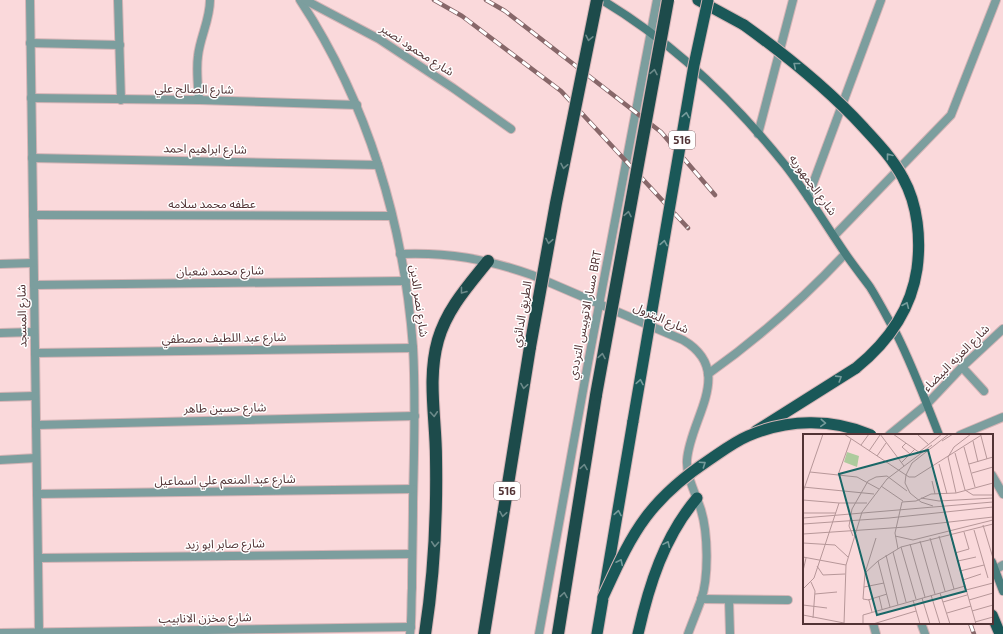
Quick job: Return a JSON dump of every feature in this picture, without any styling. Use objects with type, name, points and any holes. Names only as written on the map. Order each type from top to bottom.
[{"type":"highway","name":"الطريق الدائري","points":[[484,634],[532,340],[558,195],[597,0]]},
{"type":"highway","points":[[558,634],[596,395],[668,0]]},
{"type":"highway","points":[[603,597],[636,532],[658,502],[685,476],[730,446],[856,368],[884,343],[894,328],[911,295],[916,277],[919,257],[919,237],[911,198],[904,179],[881,146],[855,118],[806,73],[773,46],[744,25],[698,0]]},
{"type":"highway","name":"516","points":[[597,634],[693,72],[708,0]]},
{"type":"highway","points":[[425,634],[432,575],[437,504],[436,441],[432,392],[434,357],[438,339],[452,308],[461,293],[488,261]]},
{"type":"highway","points":[[747,436],[784,425],[804,422],[843,426],[869,434]]},
{"type":"highway","points":[[638,634],[652,580],[662,555],[673,531],[685,512],[697,498]]},
{"type":"highway","points":[[993,617],[1000,634]]},
{"type":"main road","name":"شارع الجمهوريه","points":[[602,0],[662,42],[707,80],[748,121],[786,166],[884,311],[901,343],[939,434]]},
{"type":"main road","points":[[994,566],[1003,592]]},
{"type":"street","name":"شارع المسجد","points":[[30,0],[39,632]]},
{"type":"street","points":[[118,0],[121,100]]},
{"type":"street","points":[[199,100],[198,55],[210,6],[210,0]]},
{"type":"street","name":"شارع نصر الدين","points":[[300,0],[336,60],[357,105],[378,165],[392,216],[406,281],[413,348],[415,416],[410,630]]},
{"type":"street","name":"شارع محمود نصير","points":[[305,0],[379,39],[453,88],[511,129]]},
{"type":"street","name":"مسار الاتوبيس الترددي BRT","points":[[539,634],[588,363],[657,0]]},
{"type":"street","points":[[758,134],[793,0]]},
{"type":"street","points":[[808,197],[881,0]]},
{"type":"street","points":[[834,236],[952,115],[996,0]]},
{"type":"street","points":[[30,44],[120,45]]},
{"type":"street","name":"شارع الصالح علي","points":[[31,98],[199,100],[357,105]]},
{"type":"street","name":"شارع ابراهيم احمد","points":[[32,158],[378,165]]},
{"type":"street","name":"عطفه محمد سلامه","points":[[33,215],[392,216]]},
{"type":"street","name":"شارع البترول","points":[[400,254],[444,254],[488,261],[532,275],[683,340],[690,344],[702,356],[708,374],[708,393],[694,432],[687,461],[689,474],[701,510],[706,538],[705,576],[702,599],[688,634]]},
{"type":"street","points":[[708,374],[764,333],[790,310],[846,254]]},
{"type":"street","points":[[0,264],[33,263]]},
{"type":"street","name":"شارع محمد شعبان","points":[[34,285],[406,281]]},
{"type":"street","name":"شارع العزبه البيضاء","points":[[890,434],[927,404],[962,367],[1003,329]]},
{"type":"street","points":[[0,333],[34,332]]},
{"type":"street","name":"شارع عبد اللطيف مصطفي","points":[[35,353],[413,348]]},
{"type":"street","points":[[962,367],[984,391]]},
{"type":"street","points":[[0,397],[36,396]]},
{"type":"street","name":"شارع حسين طاهر","points":[[36,425],[415,416]]},
{"type":"street","points":[[965,434],[1003,417]]},
{"type":"street","points":[[0,460],[36,458]]},
{"type":"street","points":[[993,477],[1003,494]]},
{"type":"street","name":"شارع عبد المنعم علي اسماعيل","points":[[37,494],[413,489]]},
{"type":"street","name":"شارع صابر ابو زيد","points":[[38,558],[412,554]]},
{"type":"street","points":[[994,566],[1003,565]]},
{"type":"street","points":[[702,599],[788,600]]},
{"type":"street","points":[[729,600],[730,634]]},
{"type":"street","points":[[873,624],[876,634]]},
{"type":"street","points":[[921,624],[925,634]]},
{"type":"street","name":"شارع مخزن الانابيب","points":[[3,633],[410,630]]},
{"type":"railway","points":[[434,0],[462,16],[561,91],[688,228]]},
{"type":"railway","points":[[486,0],[505,11],[661,132],[715,195]]},
{"type":"railway","points":[[970,624],[974,634]]}]
